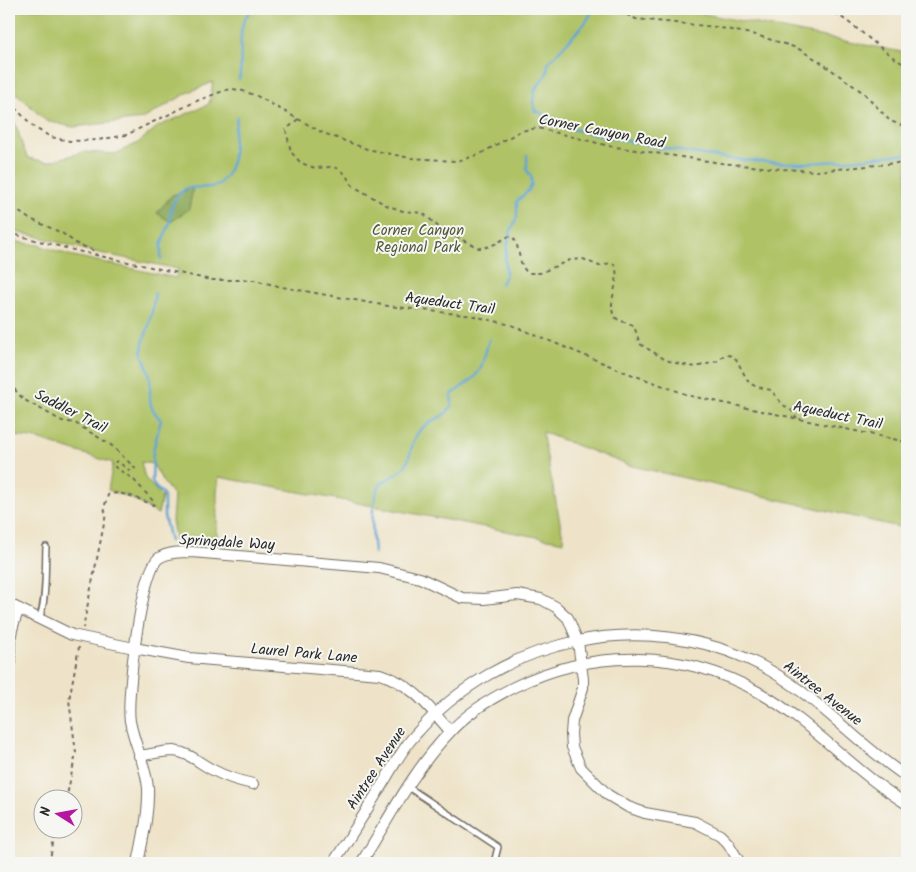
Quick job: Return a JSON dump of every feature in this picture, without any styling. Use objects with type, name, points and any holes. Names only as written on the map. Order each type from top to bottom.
[{"type":"street","name":"Springdale Way","points":[[138,863],[147,814],[148,786],[129,720],[134,648],[145,587],[150,571],[158,559],[174,553],[192,552],[379,568],[420,578],[462,598],[484,599],[518,594],[542,599],[556,607],[568,618],[578,642],[583,688],[574,715],[571,734],[572,747],[581,768],[608,795],[628,807],[645,813],[695,822],[720,835],[732,847],[740,863]]},
{"type":"street","name":"Laurel Park Lane","points":[[9,604],[72,635],[134,648],[189,658],[380,674],[395,679],[408,687],[436,714],[450,731]]},
{"type":"street","points":[[11,662],[9,643],[19,609]]},
{"type":"street","name":"Aintree Avenue","points":[[333,863],[414,736],[462,692],[499,668],[536,652],[618,635],[665,636],[730,652],[759,664],[803,692],[877,755],[907,777]]},
{"type":"street","points":[[361,863],[408,787],[450,731],[502,693],[543,674],[605,659],[651,659],[689,665],[746,685],[789,711],[860,771],[907,804]]},
{"type":"street","points":[[140,756],[175,751],[194,757],[211,769],[230,778],[253,784]]},
{"type":"lane","points":[[37,619],[42,614],[44,601],[46,547]]},
{"type":"lane","points":[[408,787],[498,847],[494,863]]},
{"type":"path","points":[[621,9],[625,14],[636,19],[716,28],[756,35],[798,48],[865,94],[890,121],[907,127]]},
{"type":"path","points":[[828,9],[847,20],[878,46],[907,66]]},
{"type":"path","name":"Corner Canyon Road","points":[[9,102],[35,128],[51,138],[70,141],[98,140],[126,135],[200,100],[233,89],[242,90],[257,96],[323,133],[367,149],[410,158],[465,160],[520,132],[538,128],[618,148],[721,163],[772,168],[817,171],[907,162]]},
{"type":"path","points":[[298,119],[286,130],[291,152],[301,163],[315,168],[330,166],[338,168],[353,186],[380,203],[403,211],[423,213],[442,230],[473,246],[484,248],[508,236],[512,236],[516,241],[523,268],[528,273],[540,273],[570,260],[584,259],[599,266],[614,264],[618,273],[612,301],[612,312],[616,318],[634,326],[640,344],[666,360],[688,366],[699,366],[724,356],[732,356],[736,359],[749,383],[771,390],[797,418]]},
{"type":"path","points":[[9,200],[19,213],[62,233],[77,244],[95,251],[96,255]]},
{"type":"path","name":"Aqueduct Trail","points":[[9,233],[96,255],[211,280],[254,280],[282,287],[388,306],[455,312],[495,320],[691,396],[907,442]]},
{"type":"path","name":"Saddler Trail","points":[[9,383],[23,399],[62,421],[75,423],[111,445],[134,468],[133,471],[129,470],[115,461],[115,467],[133,479],[154,501],[155,505],[132,497],[110,493]]},
{"type":"path","points":[[49,863],[54,840]]},
{"type":"green space","name":"Corner Canyon Regional Park","points":[[9,9],[679,9],[907,53],[907,529],[628,465],[542,432],[564,542],[219,477],[217,492],[217,546],[176,543],[172,521],[174,496],[163,482],[153,464],[141,462],[145,478],[162,497],[158,514],[131,498],[108,490],[113,463],[37,439],[9,435],[9,241],[39,245],[69,255],[176,278],[178,269],[90,251],[36,236],[9,231],[9,113],[15,122],[28,158],[47,162],[84,152],[115,154],[138,143],[157,127],[209,104],[213,82],[189,92],[143,119],[73,127],[46,121],[9,86]]},
{"type":"green space","points":[[193,188],[189,209],[171,222],[157,213],[172,195]]},
{"type":"waterway","points":[[239,79],[241,70],[241,33],[246,16],[252,9]]},
{"type":"waterway","points":[[594,9],[585,23],[548,63],[547,73],[535,90],[533,102],[535,111],[540,112],[552,123],[562,127],[647,145],[762,162],[819,162],[907,154]]},
{"type":"waterway","points":[[161,259],[161,245],[170,222],[171,209],[176,197],[186,188],[211,187],[219,184],[227,175],[233,159],[237,117]]},
{"type":"waterway","points":[[501,284],[506,273],[505,259],[510,233],[517,217],[517,201],[529,190],[532,184],[531,176],[527,171],[527,155]]},
{"type":"waterway","points":[[155,293],[142,351],[150,377],[152,409],[161,420],[153,451],[152,481],[164,497],[164,516],[170,541]]},
{"type":"waterway","points":[[374,553],[373,507],[377,490],[381,484],[404,468],[415,438],[420,430],[446,413],[452,404],[451,395],[474,378],[481,368],[489,340]]}]
